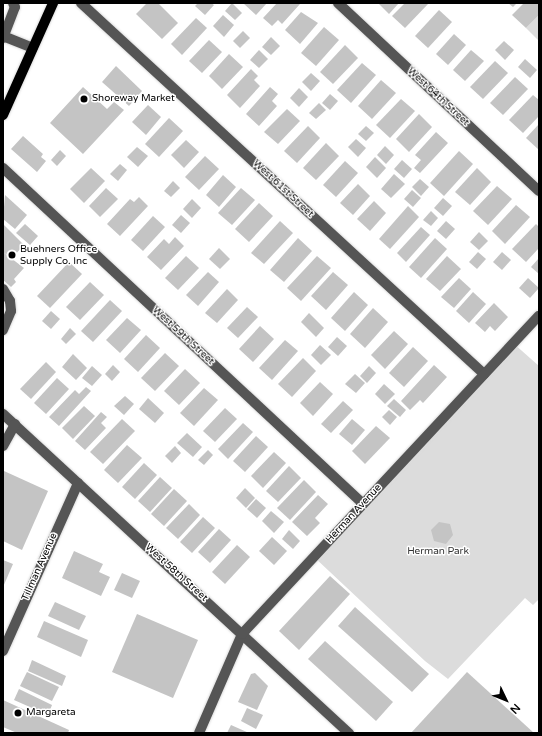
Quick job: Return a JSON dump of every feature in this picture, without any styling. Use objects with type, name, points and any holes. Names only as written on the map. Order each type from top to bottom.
[{"type":"main road","points":[[3,115],[53,3]]},
{"type":"street","points":[[13,3],[15,7],[3,37],[33,48]]},
{"type":"street","name":"West 61st Street","points":[[81,3],[484,374]]},
{"type":"street","name":"West 64th Street","points":[[338,3],[539,191]]},
{"type":"street","name":"West 59th Street","points":[[3,168],[363,504]]},
{"type":"street","points":[[3,330],[10,311],[4,290]]},
{"type":"street","name":"Herman Avenue","points":[[199,733],[242,634],[539,316]]},
{"type":"street","name":"West 58th Street","points":[[3,414],[349,733]]},
{"type":"street","points":[[3,446],[15,424]]},
{"type":"street","name":"Tillman Avenue","points":[[3,651],[78,483]]},
{"type":"green space","points":[[539,15],[539,41],[526,28]]},
{"type":"green space","name":"Herman Park","points":[[513,343],[539,366],[539,599],[533,605],[525,598],[448,679],[425,661],[314,557]]},
{"type":"building","points":[[147,3],[158,3],[178,23],[162,39],[136,14]]},
{"type":"building","points":[[198,3],[211,3],[214,5],[205,15],[195,6]]},
{"type":"building","points":[[232,3],[242,13],[235,20],[225,11]]},
{"type":"building","points":[[243,3],[267,3],[256,15]]},
{"type":"building","points":[[277,3],[300,4],[282,24],[278,20],[272,26],[263,18]]},
{"type":"building","points":[[378,3],[399,3],[389,14]]},
{"type":"building","points":[[405,3],[429,3],[405,28],[392,16]]},
{"type":"building","points":[[508,3],[517,3],[513,7]]},
{"type":"building","points":[[524,3],[539,3],[539,15],[526,28],[512,15]]},
{"type":"building","points":[[439,10],[452,22],[428,48],[415,36]]},
{"type":"building","points":[[301,12],[318,23],[300,44],[285,30]]},
{"type":"building","points":[[223,15],[234,25],[224,37],[213,26]]},
{"type":"building","points":[[196,18],[207,28],[182,55],[171,44]]},
{"type":"building","points":[[324,27],[339,40],[316,66],[301,53]]},
{"type":"building","points":[[243,31],[250,38],[240,48],[233,41]]},
{"type":"building","points":[[454,34],[466,45],[448,65],[436,54]]},
{"type":"building","points":[[271,37],[280,46],[271,55],[262,47]]},
{"type":"building","points":[[209,40],[222,52],[202,73],[189,61]]},
{"type":"building","points":[[504,41],[514,50],[505,60],[495,50]]},
{"type":"building","points":[[345,45],[358,58],[333,84],[320,72]]},
{"type":"building","points":[[259,50],[268,59],[259,68],[250,60]]},
{"type":"building","points":[[471,50],[484,61],[465,81],[453,70]]},
{"type":"building","points":[[229,54],[243,67],[222,89],[209,76]]},
{"type":"building","points":[[525,59],[537,70],[530,78],[518,67]]},
{"type":"building","points":[[495,61],[508,73],[483,99],[470,87]]},
{"type":"building","points":[[362,63],[376,75],[351,103],[337,90]]},
{"type":"building","points":[[116,66],[142,91],[129,106],[102,82]]},
{"type":"building","points":[[251,69],[258,76],[254,80],[260,86],[240,108],[227,95]]},
{"type":"building","points":[[311,73],[320,81],[311,91],[302,82]]},
{"type":"building","points":[[515,77],[528,89],[503,115],[490,103]]},
{"type":"building","points":[[381,80],[396,93],[372,119],[358,106]]},
{"type":"building","points":[[83,87],[107,109],[114,102],[124,110],[83,154],[50,123]]},
{"type":"building","points":[[270,87],[278,94],[272,101],[277,106],[259,126],[246,114]]},
{"type":"building","points":[[299,88],[308,97],[299,107],[290,98]]},
{"type":"building","points":[[330,94],[338,101],[330,110],[322,103]]},
{"type":"building","points":[[533,95],[539,100],[539,116],[523,133],[509,120]]},
{"type":"building","points":[[401,99],[415,111],[390,138],[376,125]]},
{"type":"building","points":[[319,103],[326,110],[316,119],[309,113]]},
{"type":"building","points":[[148,105],[161,117],[146,135],[132,122]]},
{"type":"building","points":[[287,109],[300,121],[278,144],[264,132]]},
{"type":"building","points":[[419,114],[432,127],[409,152],[396,139]]},
{"type":"building","points":[[169,118],[183,131],[159,157],[145,144]]},
{"type":"building","points":[[539,124],[539,150],[526,138]]},
{"type":"building","points":[[308,126],[320,138],[297,163],[284,151]]},
{"type":"building","points":[[366,126],[374,133],[366,141],[358,134]]},
{"type":"building","points":[[436,132],[448,143],[420,173],[414,168],[421,160],[415,155]]},
{"type":"building","points":[[23,136],[43,154],[41,157],[46,161],[37,172],[11,149]]},
{"type":"building","points":[[356,139],[366,148],[358,157],[348,147]]},
{"type":"building","points":[[186,140],[199,152],[184,168],[171,155]]},
{"type":"building","points":[[326,143],[339,156],[316,180],[303,168]]},
{"type":"building","points":[[385,146],[394,155],[386,164],[377,155]]},
{"type":"building","points":[[137,147],[148,156],[138,167],[127,157]]},
{"type":"building","points":[[60,150],[66,156],[57,166],[51,160]]},
{"type":"building","points":[[459,151],[473,164],[444,196],[430,183]]},
{"type":"building","points":[[205,156],[219,169],[199,190],[185,177]]},
{"type":"building","points":[[375,157],[386,168],[377,178],[366,167]]},
{"type":"building","points":[[402,160],[412,169],[404,178],[394,169]]},
{"type":"building","points":[[345,161],[358,173],[336,197],[323,185]]},
{"type":"building","points":[[120,164],[127,170],[118,181],[110,174]]},
{"type":"building","points":[[91,168],[105,181],[84,203],[70,189]]},
{"type":"building","points":[[477,168],[491,182],[470,205],[455,192]]},
{"type":"building","points":[[394,174],[405,184],[391,198],[381,189]]},
{"type":"building","points":[[223,175],[236,187],[219,207],[206,195]]},
{"type":"building","points":[[420,179],[429,187],[421,196],[412,187]]},
{"type":"building","points":[[173,181],[180,188],[171,197],[164,191]]},
{"type":"building","points":[[358,184],[370,196],[353,215],[340,203]]},
{"type":"building","points":[[497,186],[512,199],[488,225],[473,211]]},
{"type":"building","points":[[106,188],[118,199],[100,217],[89,206]]},
{"type":"building","points":[[241,188],[255,200],[232,225],[218,213]]},
{"type":"building","points":[[412,190],[421,198],[413,207],[404,199]]},
{"type":"building","points":[[5,195],[27,215],[15,229],[3,219]]},
{"type":"building","points":[[139,197],[148,206],[120,236],[107,224],[130,199],[134,202]]},
{"type":"building","points":[[443,198],[452,206],[443,216],[434,208]]},
{"type":"building","points":[[192,199],[201,208],[192,218],[183,209]]},
{"type":"building","points":[[374,201],[386,213],[370,231],[357,219]]},
{"type":"building","points":[[259,203],[273,216],[249,242],[235,229]]},
{"type":"building","points":[[516,205],[530,217],[505,244],[492,231]]},
{"type":"building","points":[[408,206],[419,217],[390,249],[379,239]]},
{"type":"building","points":[[431,211],[438,218],[431,226],[423,220]]},
{"type":"building","points":[[181,215],[190,223],[181,233],[172,225]]},
{"type":"building","points":[[153,216],[165,227],[143,251],[131,240]]},
{"type":"building","points":[[280,221],[293,233],[264,264],[251,253]]},
{"type":"building","points":[[446,221],[455,229],[446,239],[437,231]]},
{"type":"building","points":[[3,224],[24,245],[12,258],[3,252]]},
{"type":"building","points":[[25,224],[38,236],[30,245],[16,233]]},
{"type":"building","points":[[536,224],[539,227],[539,248],[526,262],[512,249]]},
{"type":"building","points":[[421,227],[430,235],[406,262],[397,253]]},
{"type":"building","points":[[479,232],[488,241],[479,250],[470,242]]},
{"type":"building","points":[[175,237],[184,246],[161,270],[147,257],[164,239],[169,244]]},
{"type":"building","points":[[298,238],[312,251],[284,282],[270,270]]},
{"type":"building","points":[[435,238],[447,249],[421,278],[409,267]]},
{"type":"building","points":[[219,248],[230,259],[220,269],[209,259]]},
{"type":"building","points":[[3,252],[24,268],[14,279],[16,282],[11,287],[3,280]]},
{"type":"building","points":[[478,252],[486,259],[477,269],[469,262]]},
{"type":"building","points":[[502,252],[511,260],[502,270],[493,262]]},
{"type":"building","points":[[186,256],[199,268],[178,290],[165,278]]},
{"type":"building","points":[[317,256],[331,268],[301,301],[287,288]]},
{"type":"building","points":[[447,256],[461,269],[440,291],[426,279]]},
{"type":"building","points":[[539,258],[539,274],[531,267]]},
{"type":"building","points":[[69,262],[82,274],[50,308],[37,296]]},
{"type":"building","points":[[208,272],[219,282],[198,306],[186,295]]},
{"type":"building","points":[[333,272],[348,285],[326,310],[311,296]]},
{"type":"building","points":[[459,278],[471,289],[454,308],[441,297]]},
{"type":"building","points":[[528,278],[539,288],[530,298],[519,288]]},
{"type":"building","points":[[90,282],[104,295],[80,320],[66,307]]},
{"type":"building","points":[[227,289],[238,300],[217,323],[205,313]]},
{"type":"building","points":[[354,292],[368,305],[345,331],[331,318]]},
{"type":"building","points":[[473,292],[486,304],[469,323],[456,311]]},
{"type":"building","points":[[110,300],[122,311],[93,342],[81,331]]},
{"type":"building","points":[[494,303],[508,317],[495,331],[490,326],[485,332],[475,323]]},
{"type":"building","points":[[247,307],[258,317],[238,338],[227,328]]},
{"type":"building","points":[[373,308],[388,322],[365,348],[350,334]]},
{"type":"building","points":[[51,311],[60,319],[51,329],[42,321]]},
{"type":"building","points":[[309,313],[324,328],[316,337],[301,322]]},
{"type":"building","points":[[127,318],[141,330],[120,353],[106,340]]},
{"type":"building","points":[[260,326],[274,339],[253,362],[239,349]]},
{"type":"building","points":[[70,328],[76,334],[66,344],[61,339]]},
{"type":"building","points":[[394,331],[408,344],[385,369],[371,355]]},
{"type":"building","points":[[146,335],[160,348],[138,372],[124,359]]},
{"type":"building","points":[[337,337],[347,346],[338,356],[328,347]]},
{"type":"building","points":[[285,340],[298,351],[272,380],[259,368]]},
{"type":"building","points":[[320,345],[331,355],[321,365],[311,355]]},
{"type":"building","points":[[413,347],[428,361],[404,387],[389,373]]},
{"type":"building","points":[[165,353],[179,366],[155,391],[141,378]]},
{"type":"building","points":[[73,354],[87,368],[76,380],[62,367]]},
{"type":"building","points":[[303,358],[316,371],[292,397],[278,384]]},
{"type":"building","points":[[46,362],[56,372],[31,399],[20,389]]},
{"type":"building","points":[[113,365],[120,372],[112,381],[105,374]]},
{"type":"building","points":[[434,365],[447,377],[423,403],[420,400],[410,410],[401,401]]},
{"type":"building","points":[[92,366],[102,375],[92,386],[82,378]]},
{"type":"building","points":[[369,366],[376,373],[367,383],[360,376]]},
{"type":"building","points":[[185,369],[200,383],[179,405],[164,391]]},
{"type":"building","points":[[355,374],[365,383],[356,393],[345,384]]},
{"type":"building","points":[[57,378],[69,389],[46,414],[34,403]]},
{"type":"building","points":[[320,382],[333,394],[313,416],[300,403]]},
{"type":"building","points":[[384,384],[395,394],[385,404],[375,394]]},
{"type":"building","points":[[86,387],[91,391],[59,426],[49,417],[75,390],[79,394]]},
{"type":"building","points":[[204,388],[218,400],[194,426],[180,413]]},
{"type":"building","points":[[125,396],[134,404],[124,415],[114,406]]},
{"type":"building","points":[[148,398],[164,413],[155,423],[139,409]]},
{"type":"building","points":[[394,399],[406,410],[400,417],[387,406]]},
{"type":"building","points":[[343,401],[353,410],[331,433],[321,424]]},
{"type":"building","points":[[84,406],[95,416],[73,439],[62,428]]},
{"type":"building","points":[[225,408],[237,419],[215,442],[203,431]]},
{"type":"building","points":[[389,410],[397,417],[390,425],[382,417]]},
{"type":"building","points":[[101,412],[107,417],[101,423],[106,428],[85,450],[75,441]]},
{"type":"building","points":[[122,419],[135,431],[103,464],[90,452]]},
{"type":"building","points":[[352,419],[365,430],[352,445],[339,434]]},
{"type":"building","points":[[243,423],[253,432],[228,459],[218,449]]},
{"type":"building","points":[[376,426],[390,438],[365,464],[352,451]]},
{"type":"building","points":[[187,433],[202,447],[193,457],[177,443]]},
{"type":"building","points":[[256,436],[268,447],[245,472],[233,461]]},
{"type":"building","points":[[127,445],[142,458],[118,483],[104,470]]},
{"type":"building","points":[[175,446],[181,453],[172,463],[165,456]]},
{"type":"building","points":[[208,450],[213,455],[204,465],[198,460]]},
{"type":"building","points":[[274,452],[286,463],[263,488],[251,476]]},
{"type":"building","points":[[144,463],[157,475],[135,499],[122,487]]},
{"type":"building","points":[[289,466],[301,478],[278,502],[266,491]]},
{"type":"building","points":[[4,471],[48,491],[22,550],[3,541]]},
{"type":"building","points":[[160,477],[172,488],[150,512],[138,501]]},
{"type":"building","points":[[304,480],[316,492],[290,520],[277,508]]},
{"type":"building","points":[[245,488],[255,498],[246,508],[236,498]]},
{"type":"building","points":[[174,489],[187,501],[164,526],[151,514]]},
{"type":"building","points":[[318,495],[328,504],[315,518],[320,523],[307,536],[292,522]]},
{"type":"building","points":[[256,499],[266,508],[257,518],[247,509]]},
{"type":"building","points":[[189,504],[200,515],[178,539],[166,528]]},
{"type":"building","points":[[271,511],[284,522],[274,533],[262,521]]},
{"type":"building","points":[[203,517],[215,528],[192,553],[180,542]]},
{"type":"building","points":[[439,522],[450,524],[453,535],[446,544],[434,541],[431,530]]},
{"type":"building","points":[[219,529],[231,540],[210,563],[198,552]]},
{"type":"building","points":[[289,530],[300,541],[293,549],[282,539]]},
{"type":"building","points":[[272,537],[287,551],[274,565],[259,551]]},
{"type":"building","points":[[237,545],[250,557],[225,584],[212,572]]},
{"type":"building","points":[[74,551],[103,564],[99,572],[110,577],[101,596],[62,578]]},
{"type":"building","points":[[3,560],[13,564],[3,587]]},
{"type":"building","points":[[122,573],[140,581],[132,598],[114,590]]},
{"type":"building","points":[[330,576],[350,594],[299,650],[279,631]]},
{"type":"building","points":[[55,602],[86,616],[79,630],[48,616]]},
{"type":"building","points":[[355,607],[429,674],[412,692],[338,626]]},
{"type":"building","points":[[137,614],[198,640],[173,698],[112,672]]},
{"type":"building","points":[[44,621],[88,640],[81,657],[37,637]]},
{"type":"building","points":[[325,641],[393,702],[376,721],[308,659]]},
{"type":"building","points":[[32,660],[66,676],[62,686],[28,671]]},
{"type":"building","points":[[27,672],[59,687],[52,701],[20,686]]},
{"type":"building","points":[[467,672],[534,733],[411,733]]},
{"type":"building","points":[[255,673],[268,686],[257,710],[238,702],[251,674]]},
{"type":"building","points":[[19,689],[52,705],[48,715],[14,700]]},
{"type":"building","name":"Margareta","points":[[3,700],[69,730],[68,733],[17,733],[3,727]]},
{"type":"building","points":[[247,708],[263,715],[256,729],[241,721]]},
{"type":"building","points":[[231,725],[249,733],[227,733]]},
{"type":"place","name":"Shoreway Market","points":[[84,99]]},
{"type":"place","name":"Buehners Office Supply Co. Inc","points":[[12,255]]},
{"type":"place","name":"Margareta","points":[[18,713]]}]
